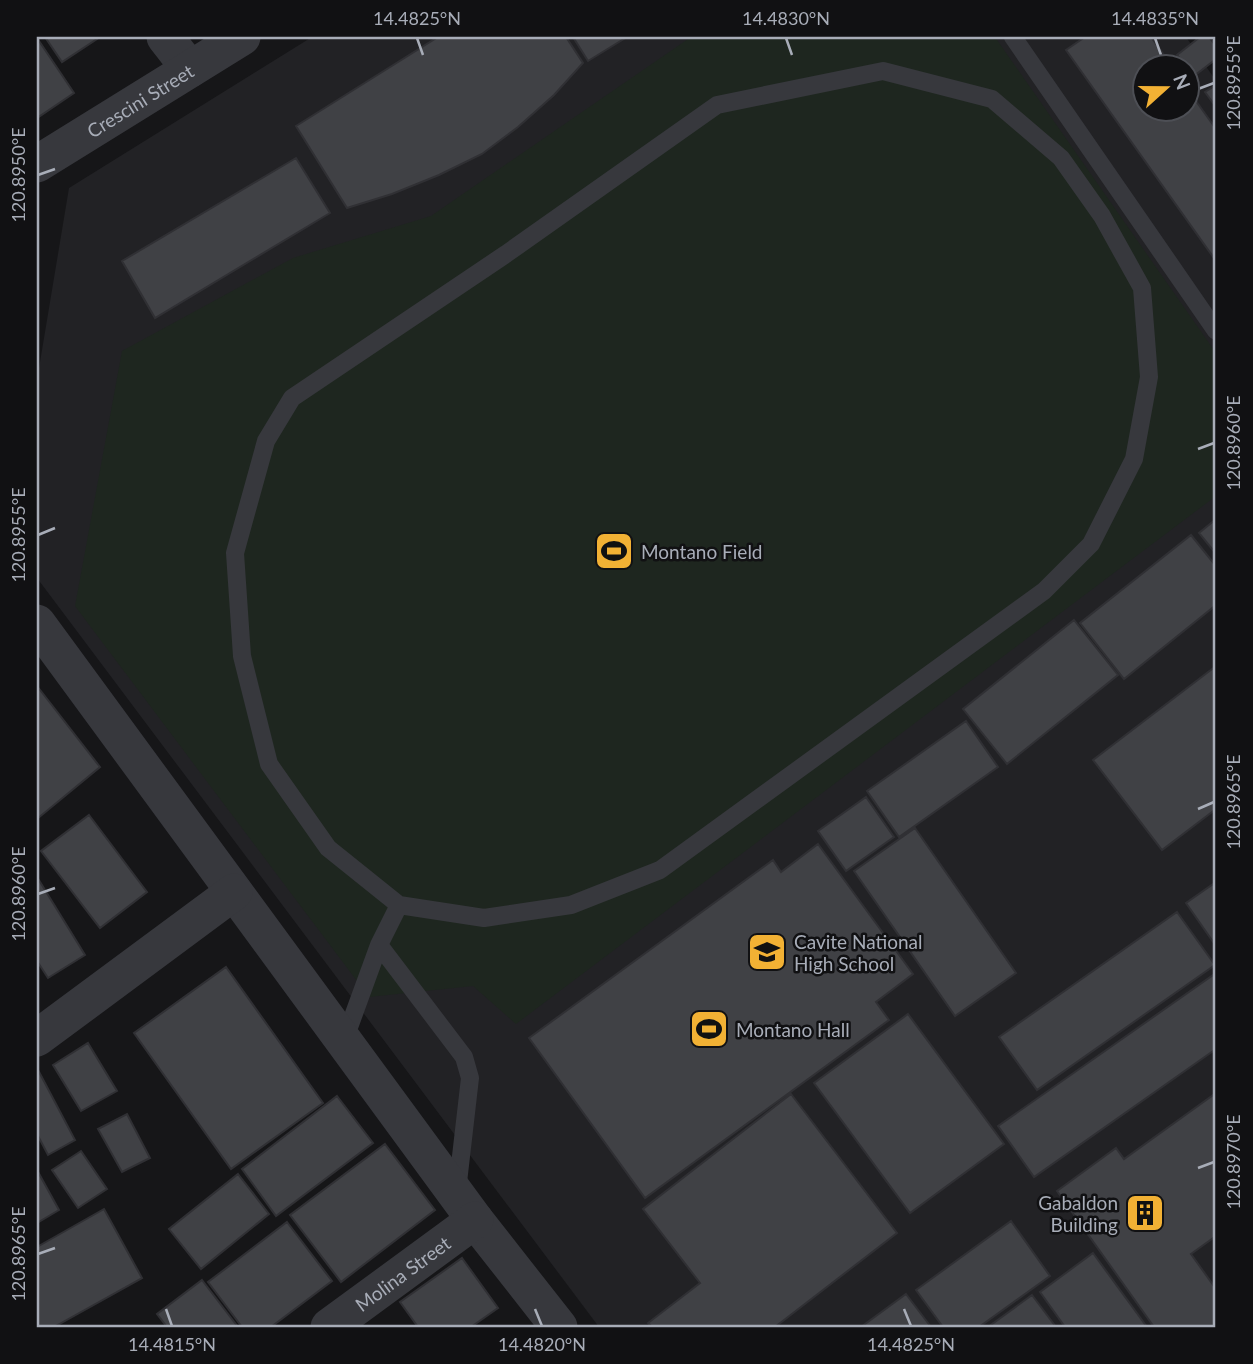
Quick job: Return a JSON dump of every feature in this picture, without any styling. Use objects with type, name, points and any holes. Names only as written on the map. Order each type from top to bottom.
[{"type":"street","points":[[165,37],[190,69]]},
{"type":"street","name":"Crescini Street","points":[[37,164],[242,37]]},
{"type":"street","points":[[37,623],[466,1207],[559,1327]]},
{"type":"street","points":[[37,1038],[234,892]]},
{"type":"street","name":"Molina Street","points":[[329,1327],[466,1207]]},
{"type":"lane","points":[[1013,37],[1216,331]]},
{"type":"lane","points":[[883,71],[992,99],[1061,158],[1102,216],[1142,288],[1149,377],[1134,459],[1091,544],[1044,591],[660,870],[571,905],[484,918],[399,905],[328,848],[268,764],[242,656],[235,552],[266,441],[292,398],[506,254],[718,105],[883,71]]},
{"type":"lane","points":[[344,1041],[379,945],[399,905]]},
{"type":"lane","points":[[379,945],[469,1066],[466,1207]]},
{"type":"shaded area","name":"Cavite National High School","points":[[312,37],[1186,37],[1196,52],[1130,52],[1130,122],[1200,122],[1200,58],[1216,81],[1216,1327],[599,1327],[37,578],[37,380],[69,188]]},
{"type":"shaded area","name":"Montano Field","points":[[691,37],[995,37],[1216,353],[1216,496],[516,1024],[473,986],[369,997],[75,606],[122,351],[293,258],[431,216]]},
{"type":"building","points":[[45,37],[100,37],[62,62]]},
{"type":"building","points":[[438,37],[566,37],[583,63],[554,95],[482,154],[392,194],[347,208],[296,126]]},
{"type":"building","points":[[573,37],[627,37],[588,61]]},
{"type":"building","points":[[1085,37],[1151,37],[1162,52],[1130,52],[1130,122],[1200,122],[1200,107],[1216,129],[1216,261],[1066,50]]},
{"type":"building","points":[[1200,37],[1209,37],[1216,46],[1216,59],[1200,71],[1200,52],[1181,52]]},
{"type":"building","points":[[37,38],[74,93],[37,118]]},
{"type":"building","points":[[1216,85],[1216,107],[1205,92]]},
{"type":"building","points":[[296,158],[330,213],[155,318],[122,261]]},
{"type":"building","points":[[1216,519],[1216,554],[1199,533]]},
{"type":"building","points":[[1191,535],[1216,566],[1216,605],[1124,679],[1080,623]]},
{"type":"building","points":[[1074,620],[1118,675],[1007,764],[963,709]]},
{"type":"building","points":[[1216,666],[1216,809],[1162,850],[1093,760]]},
{"type":"building","points":[[37,686],[100,767],[37,819]]},
{"type":"building","points":[[966,721],[998,767],[899,837],[867,791]]},
{"type":"building","points":[[866,797],[894,837],[846,871],[818,831]]},
{"type":"building","points":[[89,815],[147,892],[100,928],[41,851]]},
{"type":"building","points":[[915,828],[1016,973],[955,1016],[854,871]]},
{"type":"building","name":"Montano Hall","points":[[818,844],[913,974],[876,1002],[889,1020],[645,1198],[529,1038],[773,860],[781,872]]},
{"type":"building","points":[[37,877],[85,955],[48,978],[37,961]]},
{"type":"building","points":[[1216,882],[1216,946],[1186,903]]},
{"type":"building","points":[[1177,912],[1215,965],[1037,1090],[999,1037]]},
{"type":"building","points":[[226,967],[323,1103],[231,1169],[134,1033]]},
{"type":"building","points":[[1216,973],[1216,1049],[1034,1177],[998,1126]]},
{"type":"building","points":[[908,1014],[1004,1144],[910,1213],[814,1083]]},
{"type":"building","points":[[88,1043],[117,1091],[81,1111],[53,1065]]},
{"type":"building","points":[[37,1068],[75,1140],[48,1155],[37,1134]]},
{"type":"building","name":"Gabaldon Building","points":[[1216,1093],[1216,1236],[1191,1254],[1216,1289],[1216,1327],[1154,1327],[1057,1191],[1116,1148],[1124,1159]]},
{"type":"building","points":[[791,1094],[897,1233],[775,1327],[652,1327],[648,1323],[700,1283],[643,1209]]},
{"type":"building","points":[[337,1096],[373,1143],[276,1216],[242,1169]]},
{"type":"building","points":[[127,1114],[150,1158],[122,1172],[98,1129]]},
{"type":"building","points":[[385,1144],[435,1210],[341,1282],[290,1215]]},
{"type":"building","points":[[81,1151],[107,1189],[78,1208],[52,1170]]},
{"type":"building","points":[[37,1170],[59,1210],[37,1223]]},
{"type":"building","points":[[238,1174],[269,1214],[201,1269],[169,1229]]},
{"type":"building","points":[[104,1209],[142,1278],[54,1327],[37,1327],[37,1247]]},
{"type":"building","points":[[1011,1221],[1050,1276],[979,1327],[943,1327],[916,1290]]},
{"type":"building","points":[[287,1222],[332,1281],[271,1327],[242,1327],[208,1282]]},
{"type":"building","points":[[1093,1253],[1147,1327],[1065,1327],[1040,1292]]},
{"type":"building","points":[[462,1258],[498,1308],[471,1327],[418,1327],[400,1302]]},
{"type":"building","points":[[202,1280],[238,1327],[167,1327],[157,1314]]},
{"type":"building","points":[[906,1294],[931,1327],[861,1327]]},
{"type":"building","points":[[1032,1295],[1056,1327],[988,1327]]},
{"type":"place","name":"Montano Field","points":[[614,551]]},
{"type":"place","name":"Cavite National High School","points":[[767,952]]},
{"type":"place","name":"Montano Hall","points":[[709,1029]]},
{"type":"place","name":"Gabaldon Building","points":[[1145,1213]]}]
